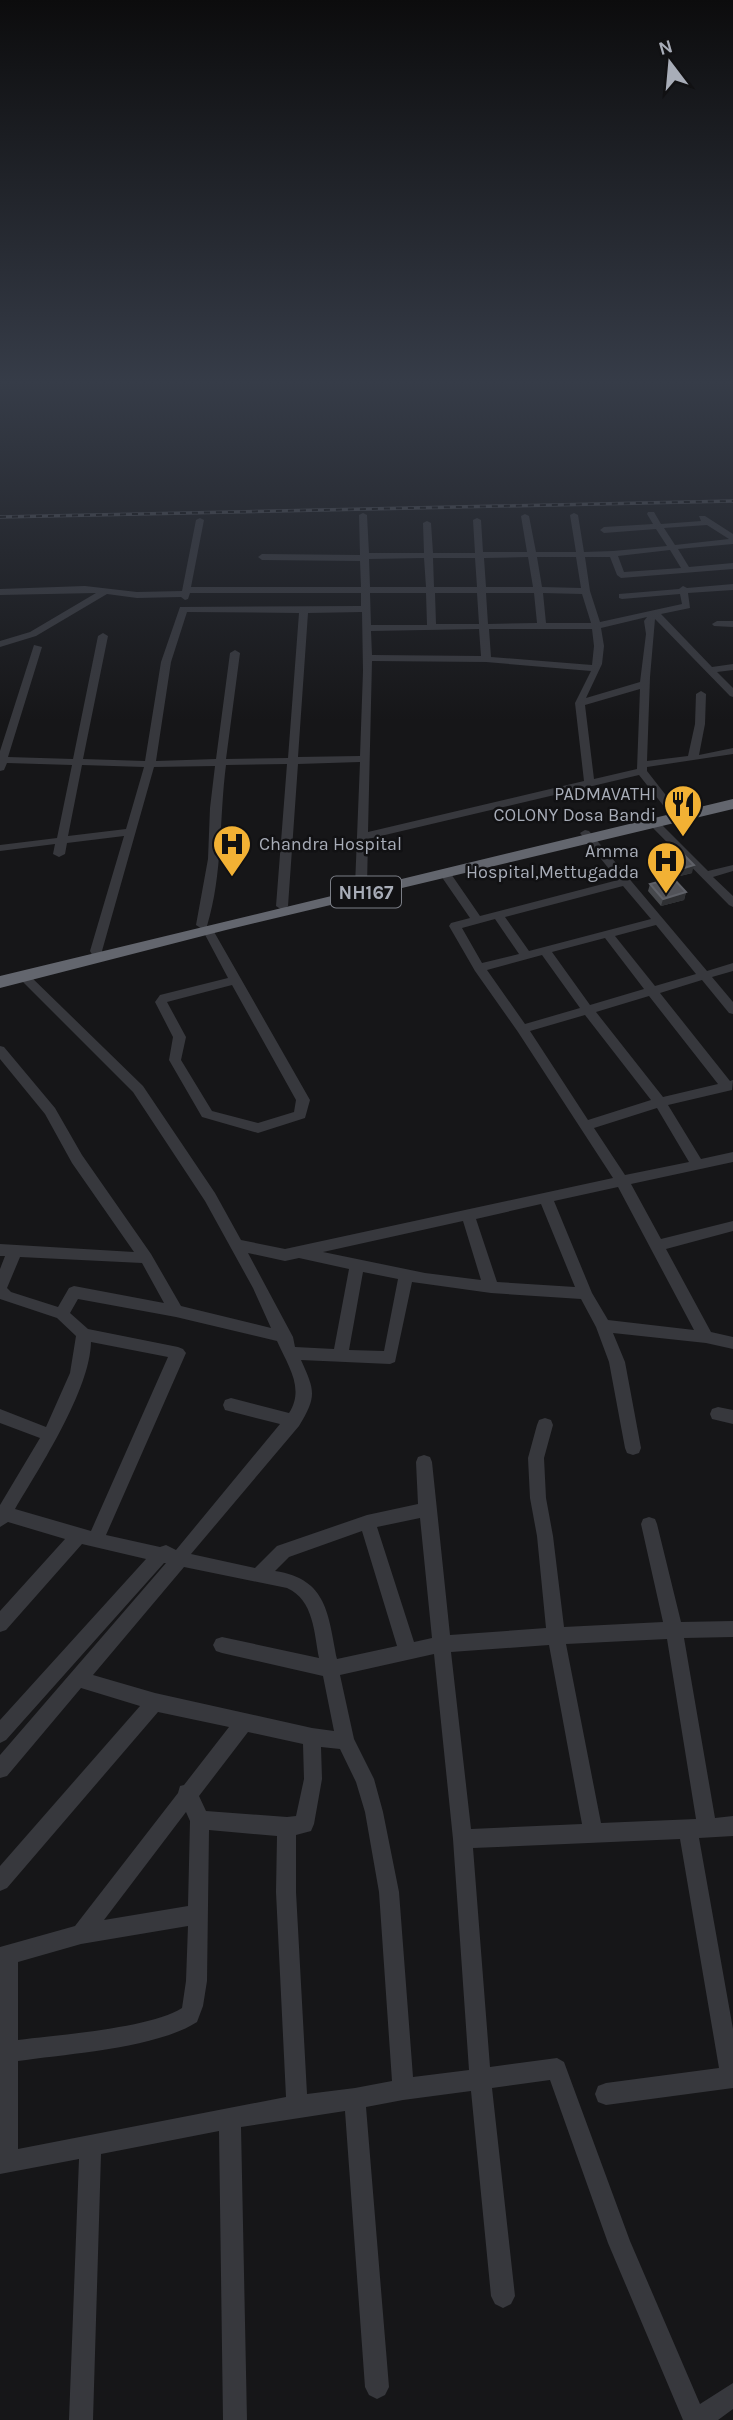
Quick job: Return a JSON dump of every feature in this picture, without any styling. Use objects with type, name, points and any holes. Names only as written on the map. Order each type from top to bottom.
[{"type":"highway","name":"NH167","points":[[204,927],[445,873],[733,798]]},
{"type":"highway","name":"NH167","points":[[0,982],[97,954],[361,886],[733,804]]},
{"type":"highway","name":"NH167","points":[[0,974],[97,954]]},
{"type":"street","points":[[652,514],[687,570]]},
{"type":"street","points":[[698,514],[706,523],[733,539]]},
{"type":"street","points":[[361,886],[367,658],[363,515]]},
{"type":"street","points":[[574,515],[586,591],[601,648],[596,668],[580,698],[589,783]]},
{"type":"street","points":[[525,516],[542,626]]},
{"type":"street","points":[[97,954],[150,764],[166,662],[183,609],[200,520]]},
{"type":"street","points":[[477,520],[486,659]]},
{"type":"street","points":[[427,523],[432,628]]},
{"type":"street","points":[[604,530],[706,523]]},
{"type":"street","points":[[262,557],[613,554],[733,539]]},
{"type":"street","points":[[613,554],[621,575],[733,566]]},
{"type":"street","points":[[622,596],[733,587]]},
{"type":"street","points":[[0,592],[85,589],[104,592],[586,591]]},
{"type":"street","points":[[366,628],[596,626],[687,606],[683,589]]},
{"type":"street","points":[[0,644],[33,634],[104,592]]},
{"type":"street","points":[[654,593],[668,610]]},
{"type":"street","points":[[183,609],[364,609]]},
{"type":"street","points":[[282,906],[285,831],[302,659],[304,610]]},
{"type":"street","points":[[654,613],[733,694]]},
{"type":"street","points":[[654,613],[649,621],[652,630],[646,657],[642,768],[674,812]]},
{"type":"street","points":[[717,624],[733,624]]},
{"type":"street","points":[[59,854],[103,636]]},
{"type":"street","points":[[37,647],[1,763],[150,764],[365,759]]},
{"type":"street","points":[[235,653],[226,704],[222,762],[215,808],[214,859],[204,927],[236,980],[303,1100],[300,1115],[258,1128],[233,1123],[204,1110],[175,1060],[181,1048],[181,1040],[161,1002],[164,998],[236,980]]},
{"type":"street","points":[[367,658],[486,659],[596,668]]},
{"type":"street","points":[[711,670],[733,667]]},
{"type":"street","points":[[580,703],[645,684]]},
{"type":"street","points":[[693,759],[700,724],[701,694]]},
{"type":"street","points":[[363,837],[642,768],[733,751]]},
{"type":"street","points":[[654,823],[733,902]]},
{"type":"street","points":[[0,848],[130,832]]},
{"type":"street","points":[[588,836],[733,1010]]},
{"type":"street","points":[[706,875],[733,868]]},
{"type":"street","points":[[445,873],[476,919]]},
{"type":"street","points":[[627,881],[458,924],[455,930],[623,1183],[706,1337]]},
{"type":"street","points":[[497,914],[527,956]]},
{"type":"street","points":[[479,968],[660,920]]},
{"type":"street","points":[[587,1125],[660,1102],[730,1086],[608,934]]},
{"type":"street","points":[[545,951],[660,1102],[698,1165]]},
{"type":"street","points":[[522,1029],[733,967]]},
{"type":"street","points":[[0,1769],[183,1554],[293,1421],[304,1402],[303,1381],[285,1337],[210,1197],[138,1089],[23,976]]},
{"type":"street","points":[[0,1050],[50,1111],[77,1159],[146,1258],[176,1311]]},
{"type":"street","points":[[0,1079],[16,1072]]},
{"type":"street","points":[[237,1245],[285,1255],[733,1157]]},
{"type":"street","points":[[546,1199],[585,1294],[603,1326],[617,1362],[632,1448]]},
{"type":"street","points":[[468,1216],[491,1287]]},
{"type":"street","points":[[656,1246],[733,1226]]},
{"type":"street","points":[[0,1624],[87,1537],[178,1353],[84,1334],[62,1314],[0,1289],[7,1250],[146,1258]]},
{"type":"street","points":[[295,1252],[406,1275],[491,1287],[585,1294]]},
{"type":"street","points":[[340,1355],[357,1265]]},
{"type":"street","points":[[291,1353],[390,1358],[406,1275]]},
{"type":"street","points":[[62,1314],[74,1292],[176,1311],[285,1337]]},
{"type":"street","points":[[603,1326],[706,1337],[733,1343]]},
{"type":"street","points":[[84,1334],[85,1349],[81,1366],[50,1435],[2,1516],[161,1554],[183,1554],[258,1576],[297,1583],[310,1591],[318,1610],[345,1741],[368,1790],[389,1892],[403,2090]]},
{"type":"street","points":[[231,1405],[293,1421]]},
{"type":"street","points":[[0,1416],[50,1435]]},
{"type":"street","points":[[545,1425],[536,1458],[538,1498],[556,1636],[593,1833]]},
{"type":"street","points":[[424,1462],[463,1839],[480,2080],[503,2296]]},
{"type":"street","points":[[258,1576],[283,1551],[367,1522],[427,1509]]},
{"type":"street","points":[[367,1522],[408,1652]]},
{"type":"street","points":[[606,2094],[732,2077],[697,1828],[674,1630],[649,1524]]},
{"type":"street","points":[[0,1734],[161,1554]]},
{"type":"street","points":[[222,1645],[330,1669],[442,1643],[733,1629]]},
{"type":"street","points":[[79,1679],[155,1702],[312,1737],[345,1741]]},
{"type":"street","points":[[0,1881],[155,1702]]},
{"type":"street","points":[[81,1934],[244,1722]]},
{"type":"street","points":[[200,1820],[287,1827],[304,1824],[313,1779],[312,1737]]},
{"type":"street","points":[[8,2052],[151,2030],[176,2024],[188,2017],[194,2003],[200,1820],[187,1793]]},
{"type":"street","points":[[463,1839],[733,1826]]},
{"type":"street","points":[[287,1827],[287,1933],[297,2106]]},
{"type":"street","points":[[198,1914],[81,1934],[4,1956],[8,2052],[4,2163],[297,2106],[556,2069],[619,2243],[697,2420],[733,2395]]},
{"type":"street","points":[[355,2099],[377,2387]]},
{"type":"street","points":[[230,2118],[235,2420]]},
{"type":"street","points":[[81,2420],[90,2146]]},
{"type":"building","points":[[683,854],[694,865],[677,870],[667,858]]},
{"type":"building","points":[[673,878],[686,892],[663,899],[650,884]]},
{"type":"railway","points":[[0,517],[733,501]]},
{"type":"place","name":"PADMAVATHI COLONY Dosa Bandi","points":[[683,838]]},
{"type":"place","name":"Chandra Hospital","points":[[232,878]]},
{"type":"place","name":"Amma Hospital,Mettugadda","points":[[666,895]]}]
